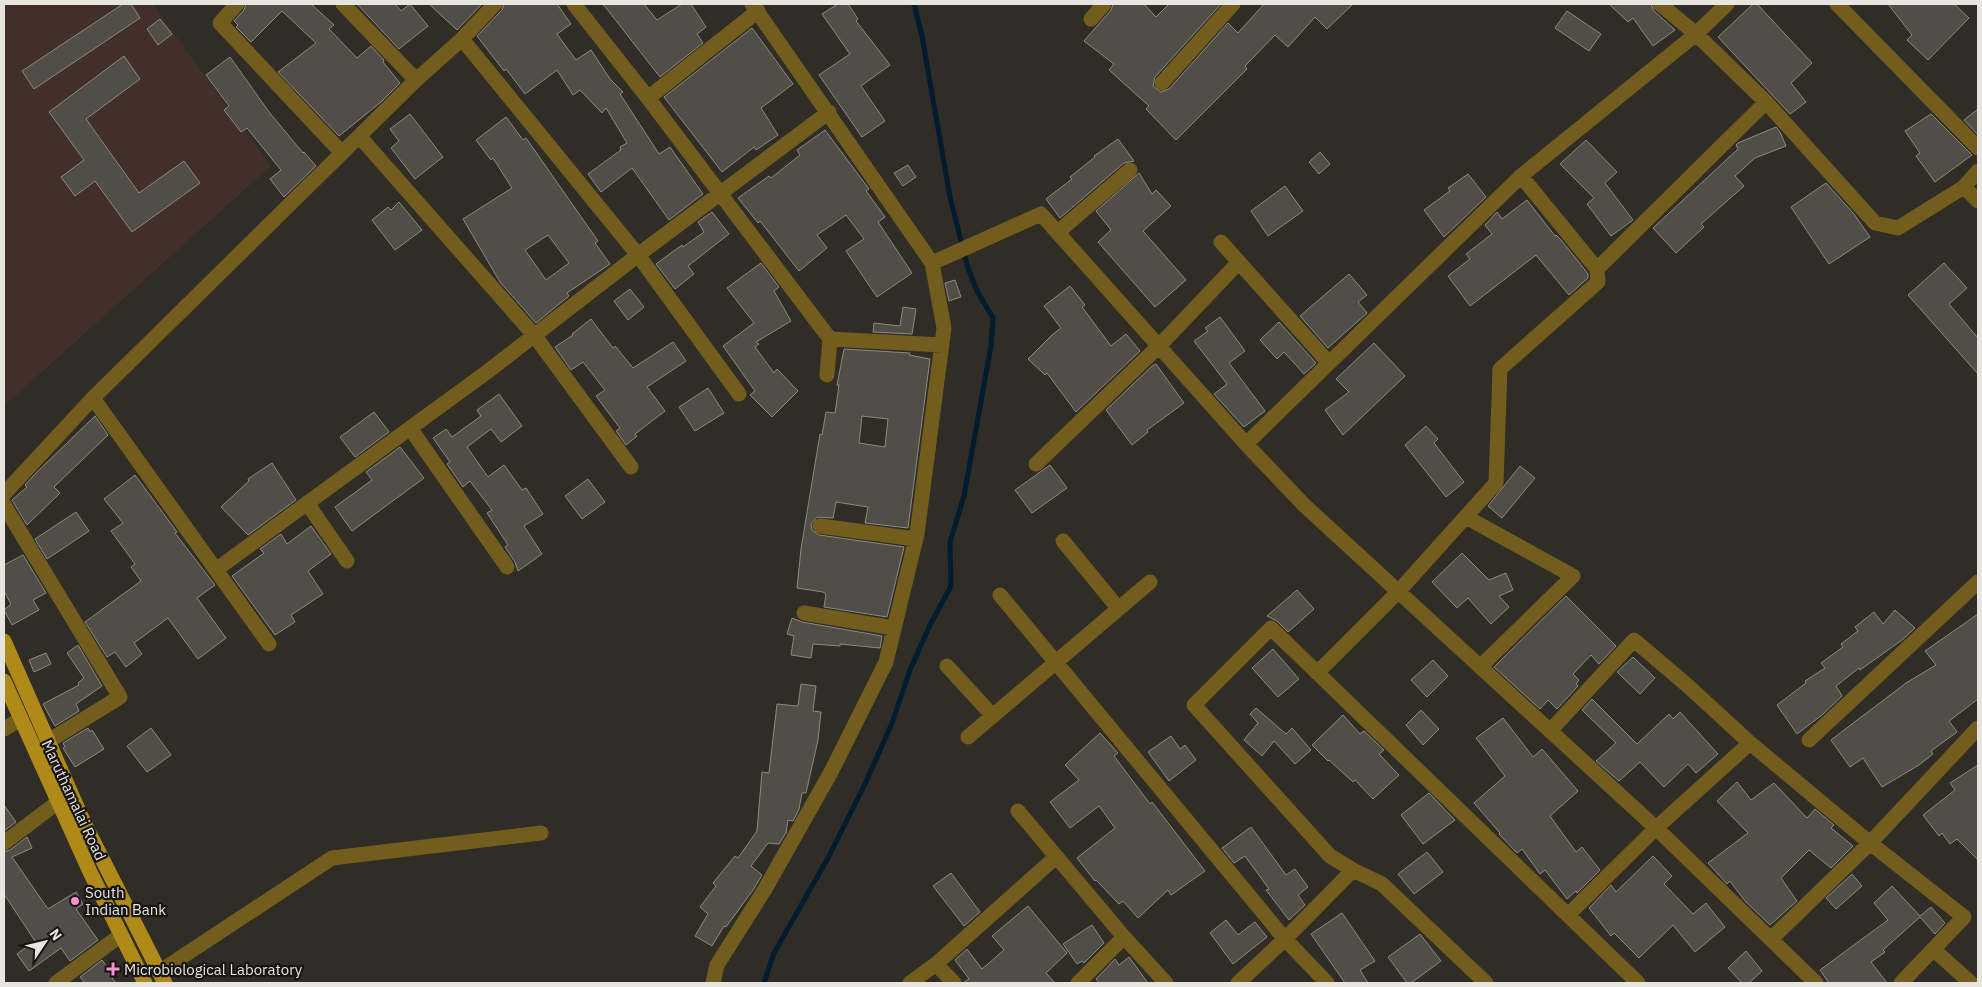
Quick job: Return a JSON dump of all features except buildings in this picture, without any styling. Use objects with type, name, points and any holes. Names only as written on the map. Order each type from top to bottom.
[{"type":"main road","name":"Maruthamalai Road","points":[[4,641],[84,825],[162,977]]},
{"type":"main road","name":"Maruthamalai Road","points":[[4,681],[58,802],[146,983]]},
{"type":"street","points":[[236,4],[220,23],[342,153]]},
{"type":"street","points":[[343,4],[416,80]]},
{"type":"street","points":[[4,494],[93,398],[416,80],[462,39],[495,4]]},
{"type":"street","points":[[574,4],[648,98],[830,339],[827,375]]},
{"type":"street","points":[[1091,19],[1104,4]]},
{"type":"street","points":[[1162,83],[1233,4]]},
{"type":"street","points":[[1660,4],[1696,34],[1766,102],[1875,223],[1898,228],[1964,187],[1978,171]]},
{"type":"street","points":[[1246,444],[1521,176],[1696,34],[1727,4]]},
{"type":"street","points":[[1837,4],[1978,148]]},
{"type":"street","points":[[648,98],[755,7],[932,263],[944,328],[916,539],[886,662],[831,772],[765,889],[717,965],[713,983]]},
{"type":"street","points":[[462,39],[638,254],[740,394]]},
{"type":"street","points":[[1597,269],[1766,102]]},
{"type":"street","points":[[217,569],[410,428],[638,254],[829,112]]},
{"type":"street","points":[[360,137],[534,335],[631,467]]},
{"type":"street","points":[[1058,232],[1130,170]]},
{"type":"street","points":[[1317,673],[1398,592],[1496,483],[1500,369],[1598,282],[1597,269],[1521,176]]},
{"type":"street","points":[[1964,187],[1978,201]]},
{"type":"street","points":[[932,263],[1041,214],[1246,444],[1304,505],[1656,828],[1816,983]]},
{"type":"street","points":[[1221,242],[1328,364]]},
{"type":"street","points":[[1036,464],[1160,346],[1239,262]]},
{"type":"street","points":[[830,339],[942,345]]},
{"type":"street","points":[[93,398],[269,644]]},
{"type":"street","points":[[410,428],[507,567]]},
{"type":"street","points":[[307,503],[347,561]]},
{"type":"street","points":[[4,504],[120,697],[47,742]]},
{"type":"street","points":[[1466,517],[1573,576],[1480,667]]},
{"type":"street","points":[[820,526],[916,539]]},
{"type":"street","points":[[1063,541],[1118,608]]},
{"type":"street","points":[[968,737],[1150,582]]},
{"type":"street","points":[[1809,740],[1978,582]]},
{"type":"street","points":[[1000,595],[1285,939],[1327,983]]},
{"type":"street","points":[[804,613],[894,628]]},
{"type":"street","points":[[1486,983],[1382,884],[1330,856],[1194,706],[1271,628],[1638,983]]},
{"type":"street","points":[[1550,731],[1634,640],[1750,743],[1870,843],[1964,917],[1901,983]]},
{"type":"street","points":[[947,666],[993,716]]},
{"type":"street","points":[[4,730],[21,719]]},
{"type":"street","points":[[1771,940],[1976,736]]},
{"type":"street","points":[[1568,915],[1656,828],[1750,743]]},
{"type":"street","points":[[4,843],[58,802]]},
{"type":"street","points":[[1018,811],[1124,937],[1166,983]]},
{"type":"street","points":[[162,977],[332,858],[541,833]]},
{"type":"street","points":[[910,983],[936,964],[1056,857]]},
{"type":"street","points":[[1238,983],[1285,939],[1353,870]]},
{"type":"street","points":[[56,983],[121,935]]},
{"type":"street","points":[[1078,983],[1124,937]]},
{"type":"street","points":[[1933,949],[1971,983]]},
{"type":"street","points":[[936,964],[954,983]]},
{"type":"shaded area","points":[[4,4],[152,4],[271,166],[4,406]]},
{"type":"waterway","points":[[764,983],[774,953],[828,858],[865,784],[892,723],[910,670],[930,625],[951,586],[950,542],[964,496],[991,346],[993,318],[977,291],[967,265],[950,197],[922,36],[914,4]]},
{"type":"place","name":"South Indian Bank","points":[[75,901]]},
{"type":"place","name":"Microbiological Laboratory","points":[[113,969]]}]
